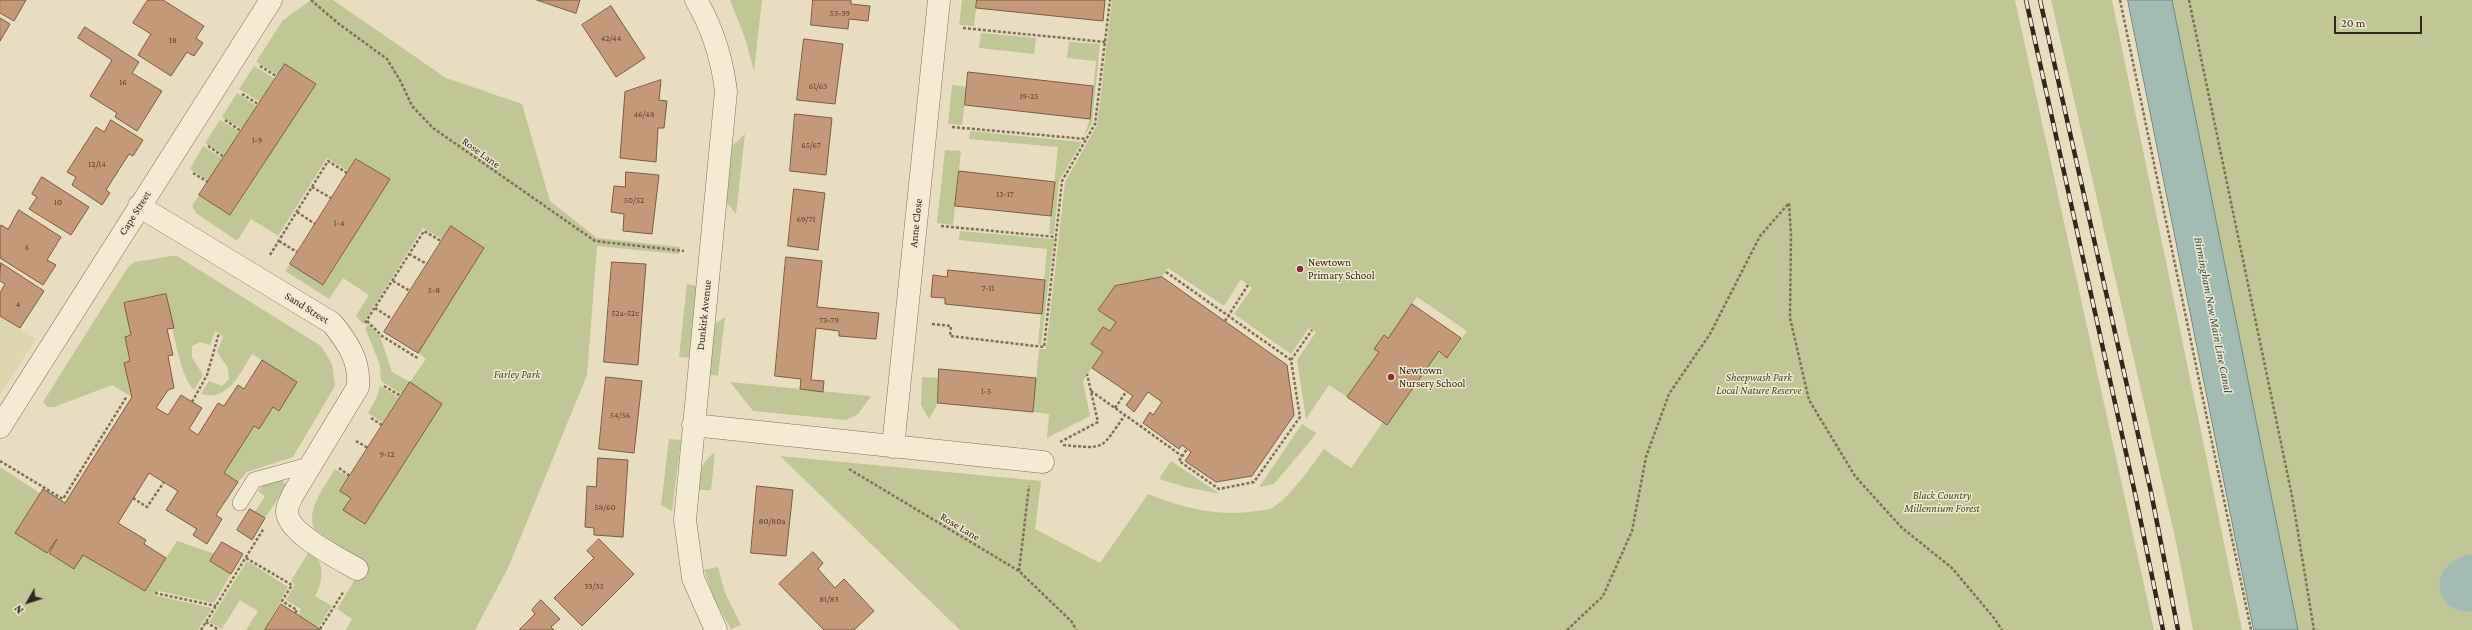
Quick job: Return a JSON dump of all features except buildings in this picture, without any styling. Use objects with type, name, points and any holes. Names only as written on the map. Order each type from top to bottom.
[{"type":"street","name":"Cape Street","points":[[1,427],[139,206],[271,0]]},
{"type":"street","name":"Dunkirk Avenue","points":[[696,0],[715,40],[722,64],[726,92],[685,520],[693,578],[709,628]]},
{"type":"street","name":"Anne Close","points":[[893,447],[939,0]]},
{"type":"street","name":"Sand Street","points":[[139,206],[332,323],[344,337],[354,353],[359,372],[358,387],[292,496],[287,510]]},
{"type":"street","points":[[693,425],[1043,462]]},
{"type":"street","points":[[287,510],[290,523],[300,533],[357,569]]},
{"type":"lane","points":[[240,503],[254,480],[312,464]]},
{"type":"path","name":"Rose Lane","points":[[311,0],[339,24],[387,59],[401,82],[412,106],[434,128],[594,241],[684,251]]},
{"type":"path","points":[[928,324],[951,326],[950,336],[1044,347],[1062,181],[1095,124],[1110,0]]},
{"type":"path","points":[[2120,0],[2251,630]]},
{"type":"path","points":[[2189,0],[2292,496],[2314,630]]},
{"type":"path","points":[[961,28],[1105,42]]},
{"type":"path","points":[[255,64],[276,76]]},
{"type":"path","points":[[238,91],[258,104]]},
{"type":"path","points":[[221,118],[241,131]]},
{"type":"path","points":[[950,127],[1086,139]]},
{"type":"path","points":[[205,144],[224,157]]},
{"type":"path","points":[[267,260],[328,161],[347,173]]},
{"type":"path","points":[[188,170],[208,182]]},
{"type":"path","points":[[312,187],[331,198]]},
{"type":"path","points":[[1567,630],[1603,596],[1613,574],[1632,530],[1646,457],[1670,394],[1710,334],[1760,236],[1789,203],[1791,235],[1790,318],[1808,400],[1855,476],[1901,527],[1952,568],[1994,618],[2002,630]]},
{"type":"path","points":[[296,212],[315,224]]},
{"type":"path","points":[[939,226],[1056,236]]},
{"type":"path","points":[[364,325],[424,231],[441,241]]},
{"type":"path","points":[[279,241],[297,252]]},
{"type":"path","points":[[410,254],[427,264]]},
{"type":"path","points":[[1166,272],[1291,360]]},
{"type":"path","points":[[393,281],[410,291]]},
{"type":"path","points":[[1225,321],[1248,285]]},
{"type":"path","points":[[375,308],[392,319]]},
{"type":"path","points":[[367,321],[382,336],[419,359]]},
{"type":"path","points":[[1187,449],[1179,461],[1219,488],[1254,482],[1300,417],[1291,360],[1312,330]]},
{"type":"path","points":[[192,402],[207,375],[219,333]]},
{"type":"path","points":[[1087,374],[1098,422],[1056,444],[1096,448],[1104,444],[1125,414]]},
{"type":"path","points":[[380,384],[401,396]]},
{"type":"path","points":[[1091,391],[1182,456]]},
{"type":"path","points":[[1115,408],[1126,392]]},
{"type":"path","points":[[0,461],[63,499],[127,396]]},
{"type":"path","points":[[367,415],[382,425]]},
{"type":"path","points":[[352,439],[368,448]]},
{"type":"path","name":"Rose Lane","points":[[842,466],[1019,571],[1072,622],[1076,630]]},
{"type":"path","points":[[336,467],[350,476]]},
{"type":"path","points":[[1019,571],[1030,480]]},
{"type":"path","points":[[134,498],[147,507],[164,482]]},
{"type":"path","points":[[201,630],[272,514],[287,510]]},
{"type":"path","points":[[246,558],[292,585],[282,601],[297,610],[295,613]]},
{"type":"path","points":[[320,629],[357,569]]},
{"type":"path","points":[[155,593],[216,606]]},
{"type":"path","points":[[206,622],[219,630]]},
{"type":"shaded area","points":[[0,316],[36,339],[0,395]]},
{"type":"green space","name":"Farley Park","points":[[311,0],[333,0],[446,78],[522,104],[550,201],[597,238],[680,247],[679,254],[597,246],[587,375],[508,568],[475,630],[346,630],[352,619],[337,609],[365,563],[314,529],[312,513],[322,490],[335,469],[349,477],[340,491],[351,498],[343,510],[365,524],[442,404],[410,383],[402,394],[381,381],[380,365],[365,328],[368,324],[380,336],[392,372],[410,382],[426,359],[418,353],[484,248],[451,227],[442,239],[423,228],[363,324],[356,316],[369,295],[343,278],[329,299],[285,271],[290,264],[324,285],[390,179],[356,159],[348,171],[327,158],[278,236],[251,219],[237,241],[196,213],[192,206],[199,195],[231,215],[316,84],[285,64],[278,75],[256,62],[283,20]]},
{"type":"green space","points":[[730,0],[762,0],[754,71],[745,38]]},
{"type":"green space","points":[[962,0],[977,0],[974,26],[959,25]]},
{"type":"green space","points":[[1112,0],[2015,0],[2154,630],[960,630],[780,456],[1041,481],[1035,529],[1100,563],[1148,494],[1201,510],[1242,513],[1272,508],[1281,501],[1301,480],[1324,449],[1351,468],[1383,422],[1387,425],[1439,351],[1448,358],[1467,331],[1417,297],[1388,338],[1384,335],[1374,349],[1379,352],[1347,397],[1329,385],[1306,419],[1297,360],[1316,332],[1309,328],[1291,354],[1234,314],[1252,288],[1241,279],[1224,306],[1168,268],[1162,277],[1115,286],[1098,310],[1116,322],[1110,331],[1103,327],[1091,344],[1103,352],[1083,381],[1090,416],[1047,438],[1049,414],[1033,412],[1039,349],[1046,349],[1065,182],[1097,125]]},
{"type":"green space","points":[[2051,0],[2112,0],[2242,630],[2193,630],[2176,542]]},
{"type":"green space","points":[[2172,0],[2472,0],[2472,630],[2298,630]]},
{"type":"green space","points":[[981,33],[1036,38],[1034,54],[979,48]]},
{"type":"green space","points":[[1069,42],[1100,44],[1092,123],[1084,137],[1090,119],[1096,61],[1067,58]]},
{"type":"green space","points":[[254,66],[275,79],[260,102],[239,89]]},
{"type":"green space","points":[[952,85],[967,87],[962,125],[948,124]]},
{"type":"green space","points":[[237,93],[257,106],[242,129],[222,117]]},
{"type":"green space","points":[[220,120],[240,132],[225,156],[205,143]]},
{"type":"green space","points":[[970,131],[1082,142],[1059,181],[1054,234],[1049,234],[1058,147],[969,139]]},
{"type":"green space","points":[[745,134],[736,214],[726,202],[731,147]]},
{"type":"green space","points":[[203,146],[223,159],[209,181],[190,169]]},
{"type":"green space","points":[[945,150],[961,151],[953,225],[937,223]]},
{"type":"green space","points":[[960,231],[1054,239],[1041,345],[1038,344],[1047,249],[959,240]]},
{"type":"green space","points":[[177,256],[321,346],[332,364],[335,386],[293,457],[247,472],[238,482],[224,473],[254,426],[259,429],[273,407],[279,411],[297,382],[252,354],[238,377],[226,390],[219,394],[201,394],[209,381],[222,386],[229,379],[228,368],[217,352],[223,336],[215,331],[210,345],[200,342],[192,346],[192,357],[203,375],[194,390],[188,382],[179,359],[166,294],[124,303],[131,335],[125,337],[130,361],[125,363],[132,397],[112,385],[54,407],[48,407],[43,402],[128,267],[134,262]]},
{"type":"green space","points":[[687,284],[696,286],[689,358],[679,357]]},
{"type":"green space","points":[[725,317],[718,376],[707,374],[712,326]]},
{"type":"green space","points":[[922,377],[939,378],[938,403],[929,419],[921,405]]},
{"type":"green space","points":[[730,382],[871,396],[858,414],[846,420],[753,411]]},
{"type":"green space","points":[[380,386],[400,398],[383,423],[368,413],[377,397]]},
{"type":"green space","points":[[1302,424],[1316,433],[1274,484],[1259,487]]},
{"type":"green space","points":[[669,439],[681,440],[672,511],[661,505]]},
{"type":"green space","points":[[715,452],[711,490],[696,490],[703,464]]},
{"type":"green space","points":[[1171,461],[1220,494],[1185,487],[1159,479]]},
{"type":"green space","points":[[0,467],[40,493],[15,533],[74,569],[83,555],[145,591],[177,541],[215,554],[211,561],[231,574],[214,603],[159,591],[153,595],[212,608],[198,630],[0,630]]},
{"type":"green space","points":[[281,480],[287,485],[265,518],[255,512],[265,496],[258,491],[265,483]]},
{"type":"green space","points":[[308,553],[318,561],[322,572],[320,584],[315,596],[332,606],[318,628],[298,615],[301,609],[286,600],[295,584],[291,581]]},
{"type":"green space","points":[[247,561],[288,587],[265,630],[246,630],[258,611],[240,600],[222,629],[209,622]]},
{"type":"green space","points":[[718,567],[725,593],[741,625],[731,629],[715,601],[704,570]]},
{"type":"water","name":"Birmingham New Main Line Canal","points":[[2128,0],[2172,0],[2298,630],[2254,630]]},
{"type":"waterway","points":[[2466,585],[2472,581]]},
{"type":"railway","points":[[2026,0],[2136,498],[2163,630]]},
{"type":"railway","points":[[2040,0],[2151,492],[2178,630]]},
{"type":"place","name":"Newtown Primary School","points":[[1300,269]]},
{"type":"place","name":"Newtown Nursery School","points":[[1391,377]]},
{"type":"park label","name":"Sheepwash Park Local Nature Reserve","points":[[1759,384]]},
{"type":"park label","name":"Black Country Millennium Forest","points":[[1942,502]]}]
